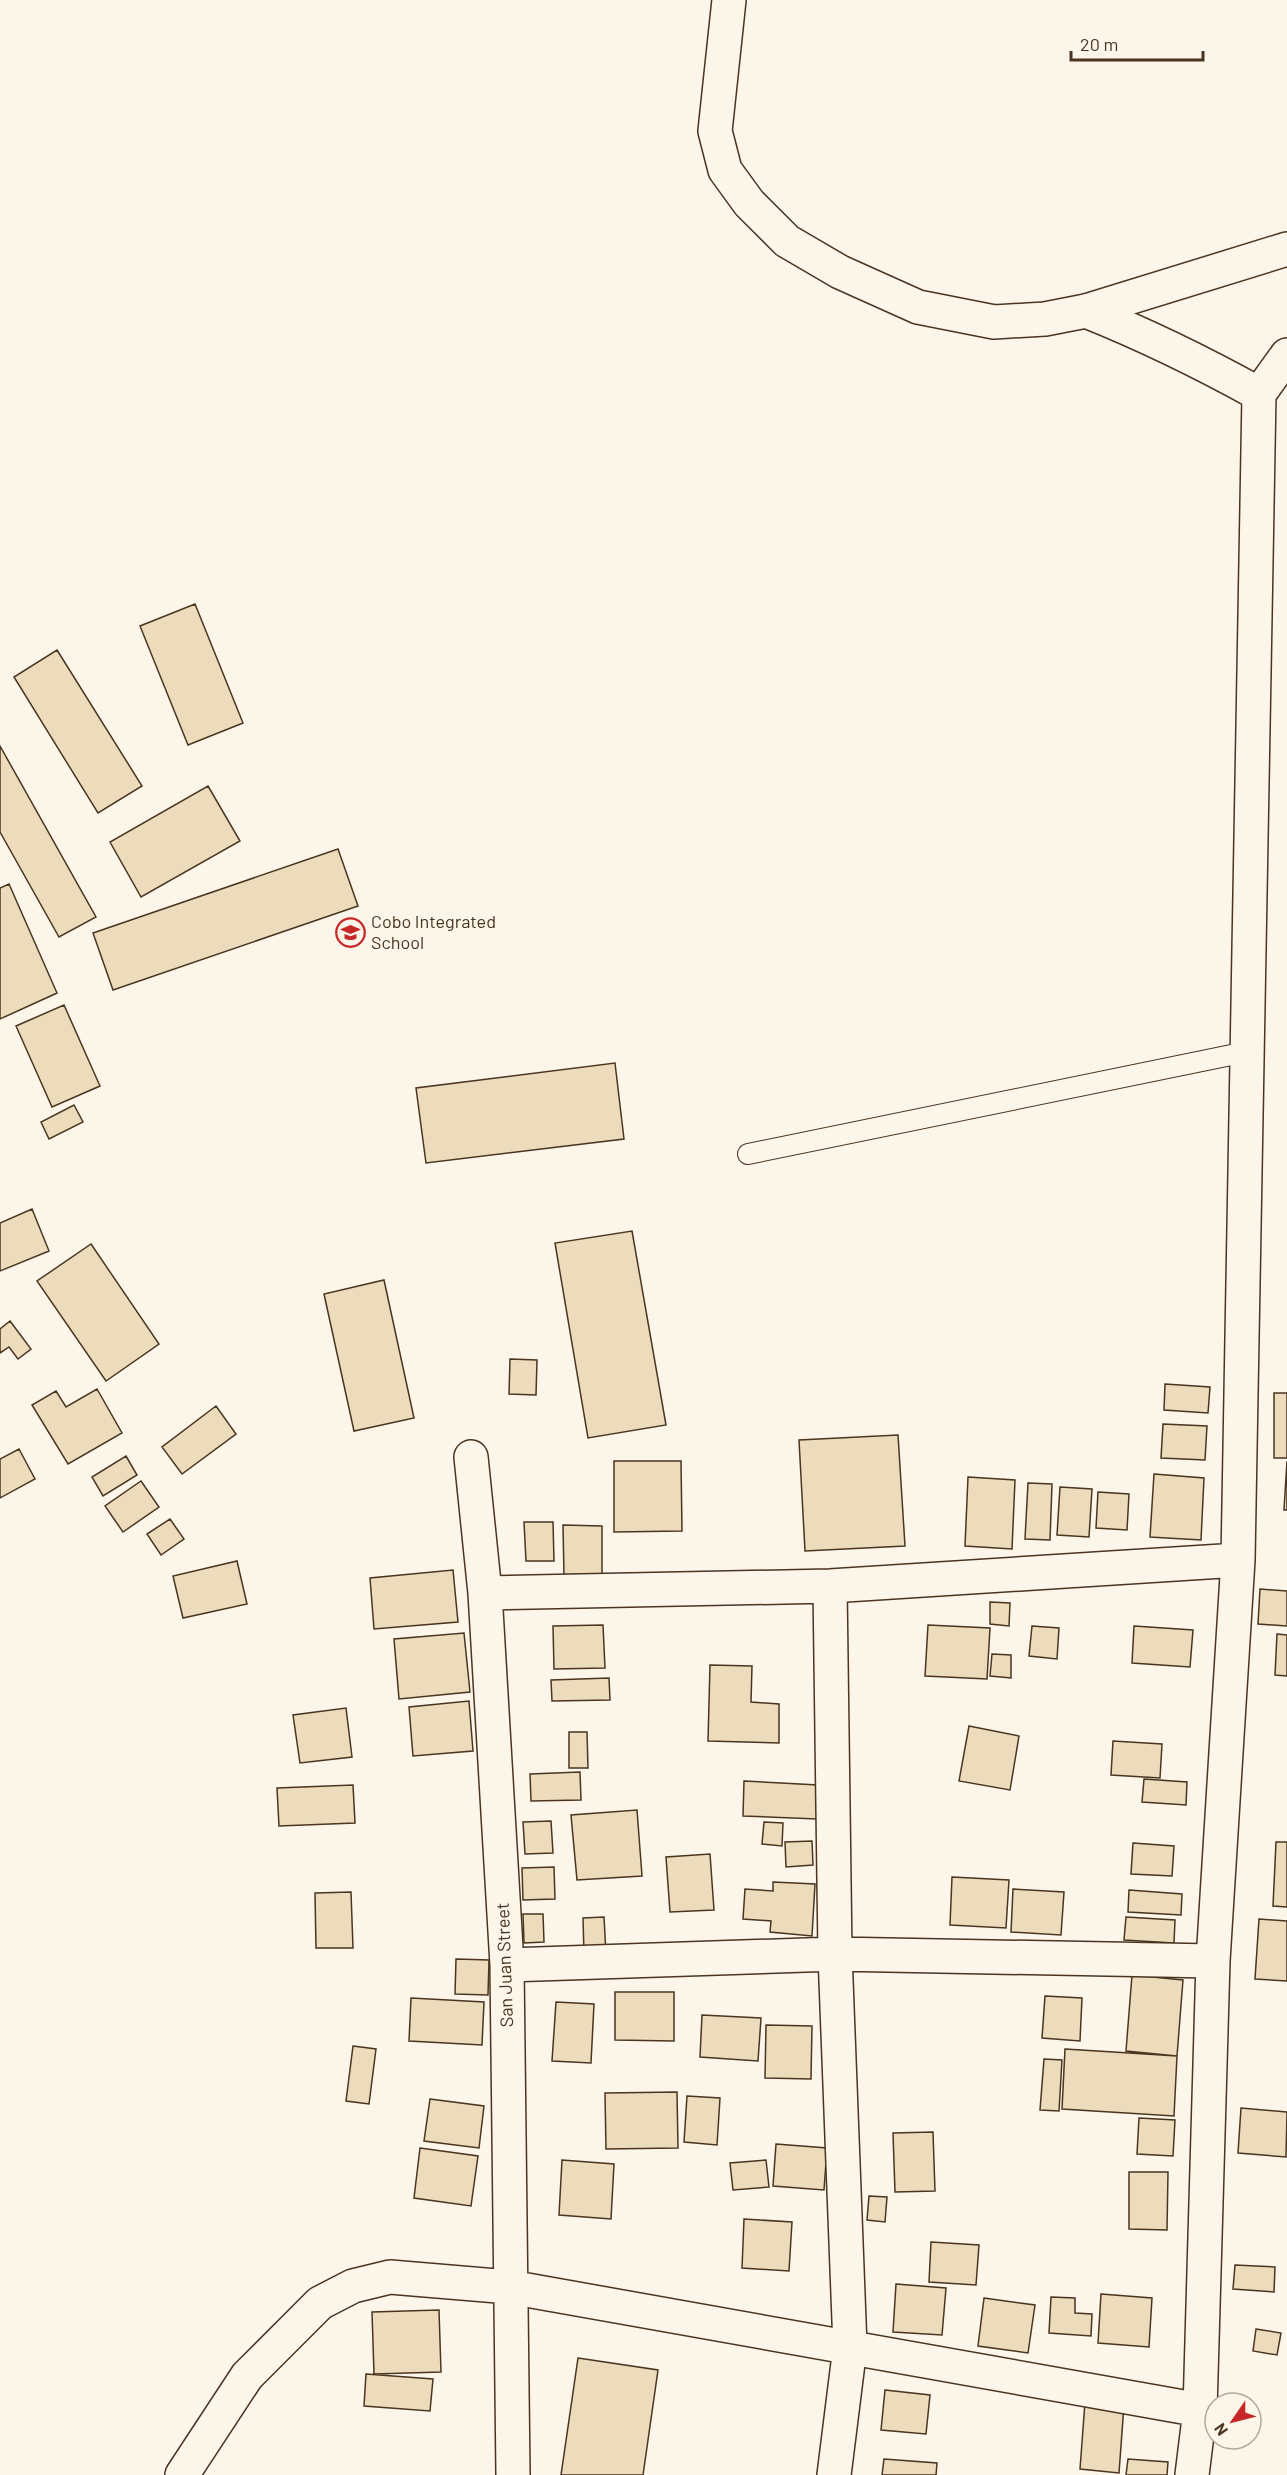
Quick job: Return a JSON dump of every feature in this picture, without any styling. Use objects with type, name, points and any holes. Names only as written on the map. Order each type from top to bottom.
[{"type":"street","points":[[729,0],[715,131],[725,170],[749,203],[788,241],[840,272],[918,307],[994,322],[1045,319],[1086,311],[1287,249]]},
{"type":"street","points":[[1086,311],[1132,329],[1199,361],[1259,394]]},
{"type":"street","points":[[1192,2475],[1200,2410],[1213,1961],[1238,1560],[1259,394],[1287,355]]},
{"type":"street","name":"San Juan Street","points":[[471,1457],[485,1593],[507,1965],[513,2475]]},
{"type":"street","points":[[485,1593],[830,1586],[1238,1560]]},
{"type":"street","points":[[830,1586],[835,1954],[850,2347],[834,2475]]},
{"type":"street","points":[[507,1965],[835,1954],[1213,1961]]},
{"type":"street","points":[[182,2475],[247,2376],[320,2303],[353,2286],[390,2277],[510,2287],[1200,2410]]},
{"type":"lane","points":[[748,1154],[1246,1052]]},
{"type":"building","points":[[195,604],[243,723],[188,745],[140,626]]},
{"type":"building","points":[[57,650],[142,786],[98,813],[14,677]]},
{"type":"building","points":[[0,746],[96,917],[59,937],[0,832]]},
{"type":"building","points":[[208,786],[240,841],[141,897],[110,842]]},
{"type":"building","points":[[338,849],[358,906],[113,990],[93,933]]},
{"type":"building","points":[[9,884],[57,993],[0,1019],[0,888]]},
{"type":"building","points":[[64,1005],[100,1086],[52,1107],[16,1026]]},
{"type":"building","points":[[615,1063],[624,1139],[426,1163],[416,1088]]},
{"type":"building","points":[[74,1105],[83,1122],[49,1139],[41,1122]]},
{"type":"building","points":[[32,1209],[49,1251],[0,1271],[0,1223]]},
{"type":"building","points":[[632,1231],[666,1425],[588,1438],[555,1243]]},
{"type":"building","points":[[91,1244],[159,1344],[106,1381],[37,1281]]},
{"type":"building","points":[[384,1280],[414,1418],[354,1431],[324,1294]]},
{"type":"building","points":[[10,1321],[31,1349],[18,1359],[9,1347],[0,1353],[0,1329]]},
{"type":"building","points":[[510,1359],[537,1360],[536,1395],[509,1394]]},
{"type":"building","points":[[1165,1384],[1210,1387],[1208,1413],[1164,1410]]},
{"type":"building","points":[[97,1389],[122,1433],[68,1464],[32,1405],[56,1391],[66,1407]]},
{"type":"building","points":[[1274,1393],[1287,1393],[1287,1458],[1274,1458]]},
{"type":"building","points":[[216,1406],[236,1434],[182,1474],[162,1447]]},
{"type":"building","points":[[1163,1424],[1207,1426],[1205,1460],[1161,1458]]},
{"type":"building","points":[[898,1435],[905,1546],[805,1551],[799,1440]]},
{"type":"building","points":[[19,1449],[35,1479],[0,1498],[0,1459]]},
{"type":"building","points":[[126,1456],[137,1475],[103,1496],[92,1477]]},
{"type":"building","points":[[614,1461],[681,1461],[682,1531],[614,1532]]},
{"type":"building","points":[[1287,1461],[1287,1510],[1284,1510]]},
{"type":"building","points":[[1154,1474],[1204,1478],[1201,1540],[1150,1537]]},
{"type":"building","points":[[968,1477],[1015,1480],[1012,1549],[965,1546]]},
{"type":"building","points":[[141,1481],[159,1507],[123,1532],[105,1506]]},
{"type":"building","points":[[1028,1483],[1052,1484],[1050,1540],[1025,1539]]},
{"type":"building","points":[[1060,1487],[1092,1489],[1089,1537],[1057,1535]]},
{"type":"building","points":[[1098,1492],[1129,1494],[1127,1530],[1096,1528]]},
{"type":"building","points":[[170,1519],[184,1539],[161,1555],[147,1534]]},
{"type":"building","points":[[524,1522],[553,1522],[554,1561],[526,1561]]},
{"type":"building","points":[[563,1525],[602,1526],[602,1576],[564,1576]]},
{"type":"building","points":[[237,1561],[247,1604],[183,1618],[173,1576]]},
{"type":"building","points":[[453,1570],[458,1622],[374,1629],[370,1578]]},
{"type":"building","points":[[1260,1589],[1287,1591],[1287,1626],[1258,1624]]},
{"type":"building","points":[[990,1602],[1010,1603],[1009,1626],[990,1624]]},
{"type":"building","points":[[603,1625],[605,1668],[554,1669],[553,1626]]},
{"type":"building","points":[[928,1625],[990,1628],[987,1679],[925,1676]]},
{"type":"building","points":[[1032,1626],[1059,1628],[1057,1659],[1029,1656]]},
{"type":"building","points":[[1134,1626],[1193,1630],[1190,1667],[1132,1663]]},
{"type":"building","points":[[464,1633],[470,1692],[399,1699],[394,1639]]},
{"type":"building","points":[[1277,1634],[1287,1635],[1287,1676],[1275,1675]]},
{"type":"building","points":[[992,1654],[1011,1655],[1011,1678],[990,1676]]},
{"type":"building","points":[[710,1665],[752,1666],[751,1702],[779,1704],[779,1743],[708,1741]]},
{"type":"building","points":[[609,1678],[610,1700],[552,1701],[551,1680]]},
{"type":"building","points":[[469,1701],[473,1751],[413,1756],[409,1707]]},
{"type":"building","points":[[346,1708],[352,1757],[300,1763],[293,1715]]},
{"type":"building","points":[[969,1726],[1019,1736],[1010,1790],[959,1781]]},
{"type":"building","points":[[569,1732],[587,1732],[588,1768],[569,1768]]},
{"type":"building","points":[[1113,1741],[1162,1744],[1160,1778],[1111,1775]]},
{"type":"building","points":[[580,1772],[581,1800],[531,1801],[530,1774]]},
{"type":"building","points":[[1144,1779],[1187,1782],[1186,1805],[1142,1802]]},
{"type":"building","points":[[744,1781],[818,1785],[817,1819],[743,1816]]},
{"type":"building","points":[[353,1785],[355,1823],[279,1826],[277,1788]]},
{"type":"building","points":[[637,1810],[642,1876],[577,1880],[571,1815]]},
{"type":"building","points":[[551,1821],[553,1853],[525,1854],[523,1822]]},
{"type":"building","points":[[764,1822],[783,1823],[782,1846],[762,1844]]},
{"type":"building","points":[[812,1841],[813,1865],[786,1867],[785,1842]]},
{"type":"building","points":[[1276,1842],[1287,1842],[1287,1907],[1273,1906]]},
{"type":"building","points":[[1133,1843],[1174,1846],[1172,1876],[1131,1874]]},
{"type":"building","points":[[710,1854],[714,1910],[670,1912],[666,1857]]},
{"type":"building","points":[[554,1867],[555,1899],[523,1900],[522,1868]]},
{"type":"building","points":[[952,1877],[1009,1880],[1006,1928],[950,1925]]},
{"type":"building","points":[[773,1882],[815,1884],[812,1936],[770,1932],[771,1921],[743,1919],[745,1889],[773,1891]]},
{"type":"building","points":[[1013,1889],[1064,1892],[1061,1935],[1011,1932]]},
{"type":"building","points":[[1129,1890],[1182,1894],[1181,1915],[1128,1912]]},
{"type":"building","points":[[351,1892],[353,1948],[316,1948],[315,1893]]},
{"type":"building","points":[[523,1914],[543,1914],[544,1942],[524,1943]]},
{"type":"building","points":[[604,1917],[606,1954],[584,1954],[583,1918]]},
{"type":"building","points":[[1126,1917],[1175,1920],[1174,1943],[1124,1940]]},
{"type":"building","points":[[1259,1919],[1287,1921],[1287,1981],[1255,1979]]},
{"type":"building","points":[[456,1959],[489,1960],[488,1995],[455,1994]]},
{"type":"building","points":[[1132,1975],[1183,1980],[1177,2056],[1126,2051]]},
{"type":"building","points":[[615,1992],[674,1992],[674,2041],[615,2040]]},
{"type":"building","points":[[1045,1996],[1082,1998],[1080,2041],[1042,2038]]},
{"type":"building","points":[[411,1998],[484,2002],[482,2045],[409,2041]]},
{"type":"building","points":[[556,2002],[594,2004],[591,2063],[552,2061]]},
{"type":"building","points":[[702,2015],[761,2018],[758,2061],[700,2057]]},
{"type":"building","points":[[766,2025],[812,2026],[811,2079],[765,2078]]},
{"type":"building","points":[[353,2046],[376,2049],[369,2104],[346,2101]]},
{"type":"building","points":[[1065,2049],[1177,2056],[1174,2116],[1062,2109]]},
{"type":"building","points":[[1044,2059],[1062,2060],[1059,2111],[1040,2110]]},
{"type":"building","points":[[677,2092],[678,2148],[606,2149],[605,2093]]},
{"type":"building","points":[[687,2096],[720,2098],[717,2145],[684,2142]]},
{"type":"building","points":[[430,2099],[484,2106],[479,2148],[424,2141]]},
{"type":"building","points":[[1241,2108],[1287,2112],[1286,2157],[1238,2153]]},
{"type":"building","points":[[1139,2118],[1175,2120],[1173,2156],[1137,2154]]},
{"type":"building","points":[[933,2132],[935,2191],[895,2192],[893,2133]]},
{"type":"building","points":[[776,2144],[827,2148],[824,2190],[773,2186]]},
{"type":"building","points":[[420,2148],[478,2156],[471,2206],[414,2198]]},
{"type":"building","points":[[562,2160],[614,2164],[611,2219],[559,2215]]},
{"type":"building","points":[[766,2160],[769,2187],[733,2190],[730,2163]]},
{"type":"building","points":[[1129,2172],[1168,2172],[1167,2230],[1129,2229]]},
{"type":"building","points":[[869,2196],[887,2197],[885,2222],[867,2220]]},
{"type":"building","points":[[744,2219],[792,2222],[789,2271],[742,2268]]},
{"type":"building","points":[[931,2242],[979,2245],[976,2285],[929,2282]]},
{"type":"building","points":[[1235,2265],[1275,2267],[1274,2292],[1233,2289]]},
{"type":"building","points":[[896,2284],[946,2288],[942,2335],[893,2332]]},
{"type":"building","points":[[1101,2294],[1152,2298],[1149,2347],[1098,2343]]},
{"type":"building","points":[[1051,2297],[1075,2298],[1075,2313],[1092,2314],[1091,2336],[1049,2333]]},
{"type":"building","points":[[984,2298],[1035,2305],[1028,2353],[978,2346]]},
{"type":"building","points":[[439,2310],[441,2372],[374,2374],[372,2312]]},
{"type":"building","points":[[1256,2329],[1281,2333],[1277,2355],[1253,2351]]},
{"type":"building","points":[[578,2358],[658,2370],[643,2475],[561,2475]]},
{"type":"building","points":[[366,2374],[433,2379],[430,2411],[364,2406]]},
{"type":"building","points":[[885,2390],[930,2395],[926,2434],[881,2430]]},
{"type":"building","points":[[1085,2402],[1124,2405],[1119,2473],[1080,2469]]},
{"type":"building","points":[[884,2459],[937,2463],[936,2475],[882,2475]]},
{"type":"building","points":[[1128,2459],[1168,2462],[1167,2475],[1126,2475]]},
{"type":"place","name":"Cobo Integrated School","points":[[350,932]]}]
